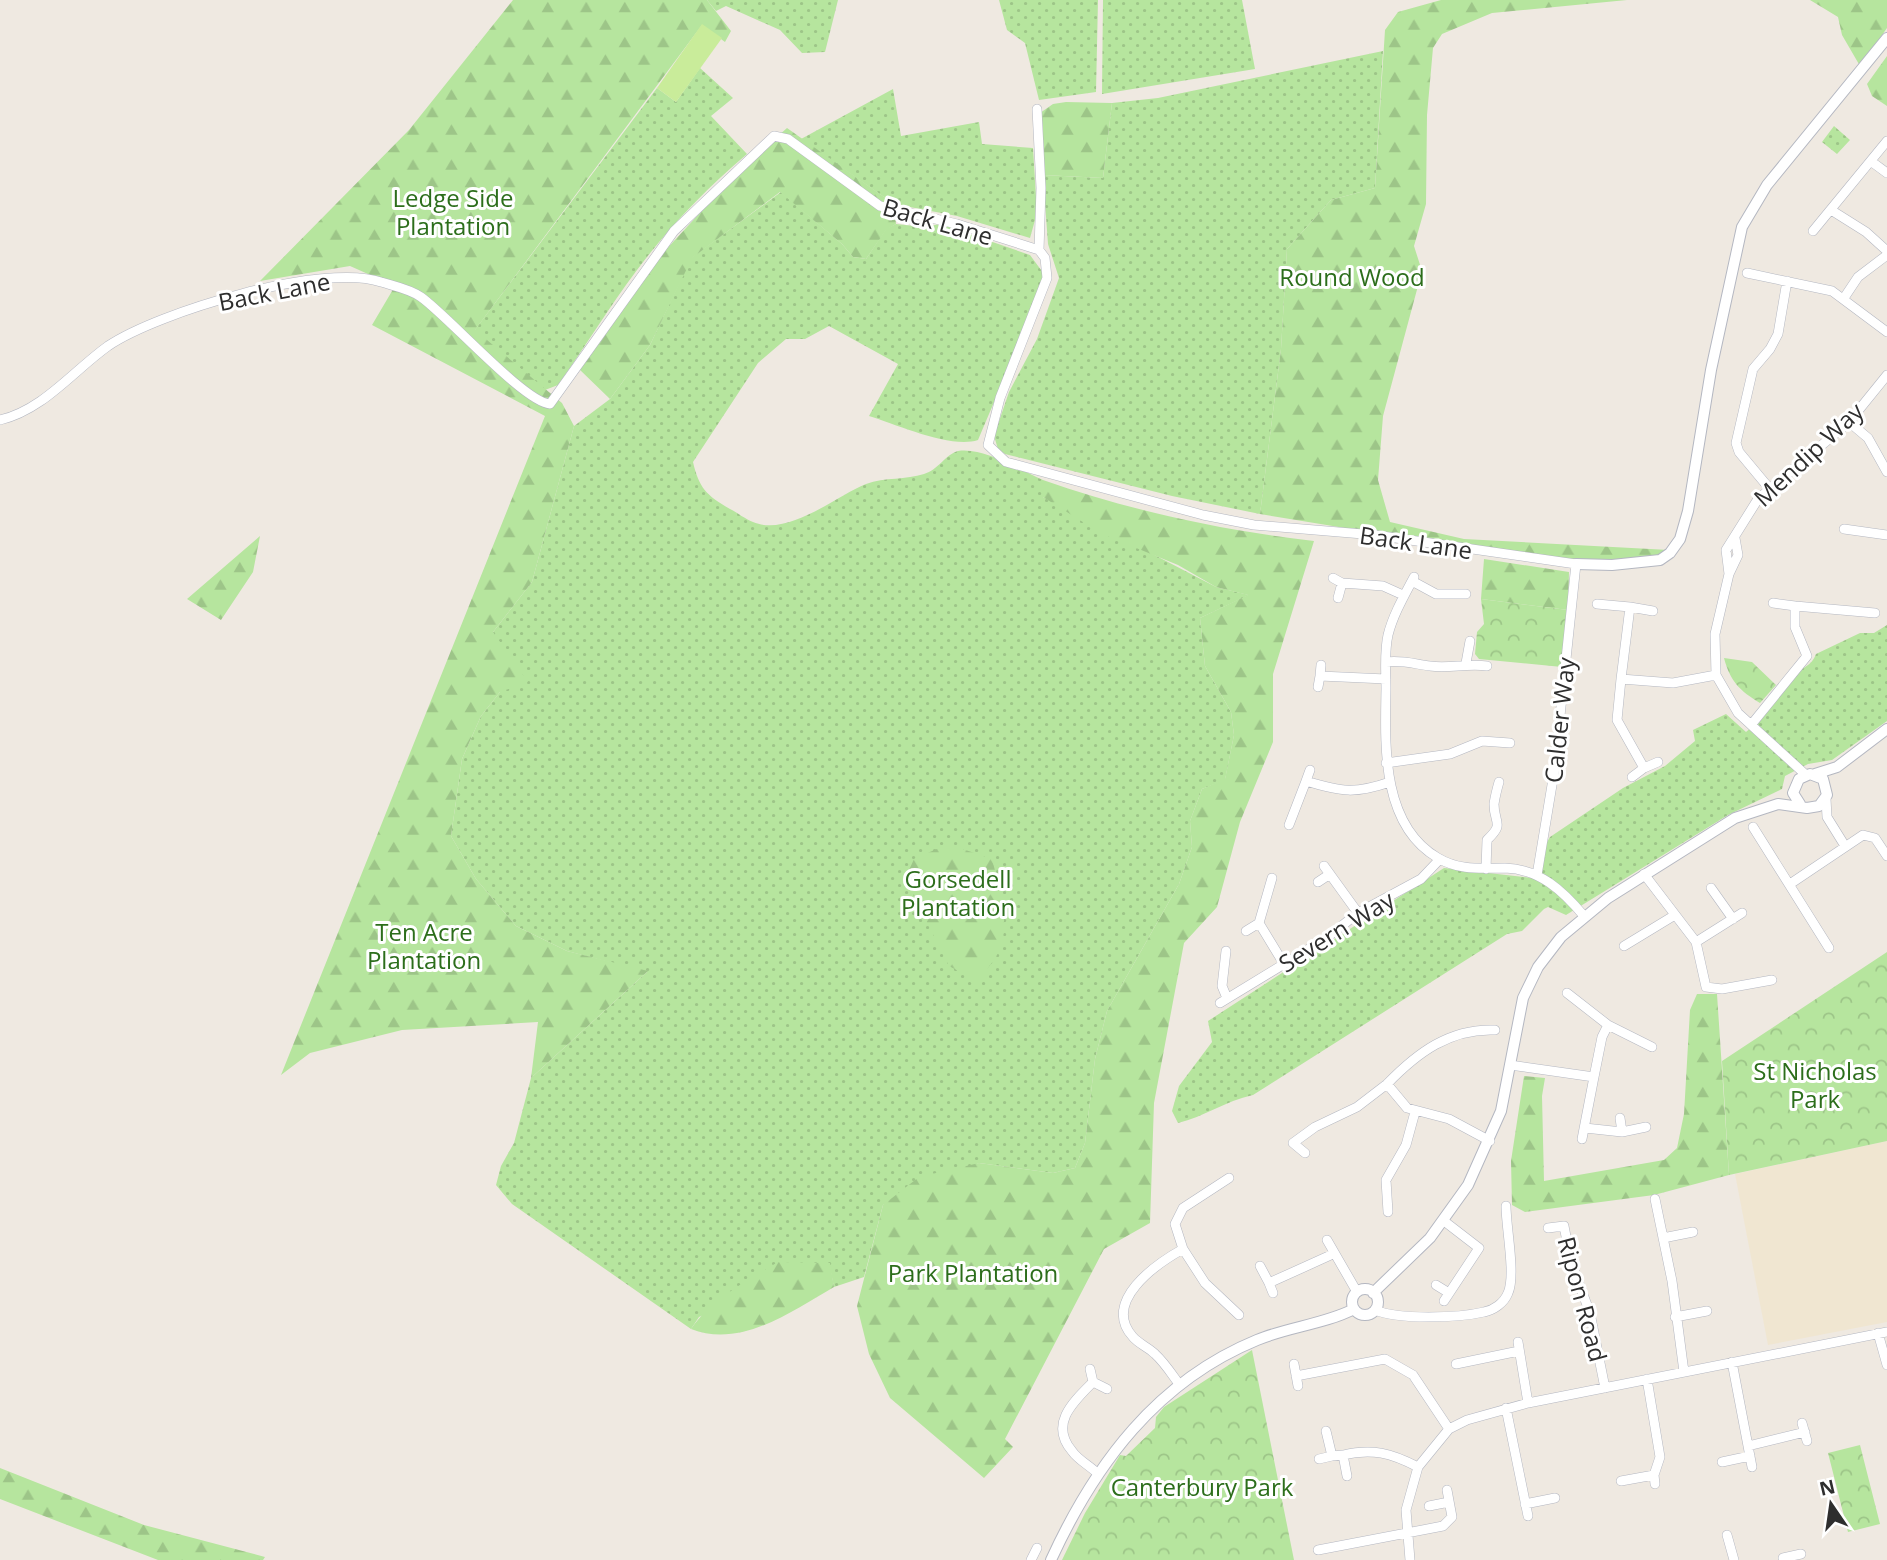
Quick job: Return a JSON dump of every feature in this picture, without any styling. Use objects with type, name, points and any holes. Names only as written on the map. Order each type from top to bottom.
[{"type":"street","points":[[1576,565],[1612,565],[1660,560],[1679,540],[1688,511],[1711,370],[1742,227],[1767,185],[1887,38]]},
{"type":"street","points":[[1037,109],[1041,188],[1039,250]]},
{"type":"street","name":"Back Lane","points":[[0,420],[19,415],[109,345],[179,311],[312,279],[369,278],[418,295],[457,326],[524,390],[550,404],[674,231],[774,136],[788,139],[880,206],[957,224],[1039,250],[1045,258],[1047,278],[1000,398],[988,445],[1006,462],[1203,515],[1254,525],[1375,535],[1576,565]]},
{"type":"street","points":[[1813,230],[1887,141]]},
{"type":"street","points":[[1872,162],[1887,173]]},
{"type":"street","points":[[1831,210],[1866,232],[1887,253],[1858,277],[1844,298]]},
{"type":"street","points":[[1747,273],[1819,287],[1844,298],[1887,332]]},
{"type":"street","points":[[1769,488],[1739,452],[1736,443],[1754,369],[1778,334],[1787,281]]},
{"type":"street","name":"Mendip Way","points":[[1716,675],[1715,634],[1729,575],[1738,555],[1735,538],[1745,514],[1769,488],[1849,422],[1887,375]]},
{"type":"street","points":[[1849,422],[1868,438],[1887,472]]},
{"type":"street","points":[[1844,529],[1887,535]]},
{"type":"street","name":"Calder Way","points":[[1537,875],[1555,774],[1576,565]]},
{"type":"street","points":[[1332,578],[1342,583],[1384,586],[1403,595]]},
{"type":"street","points":[[1466,594],[1436,594],[1413,579],[1403,595],[1388,635],[1385,662],[1386,763],[1390,782],[1407,827],[1424,848],[1458,867],[1515,869],[1537,875],[1555,886],[1584,916]]},
{"type":"street","points":[[1338,598],[1342,583]]},
{"type":"street","points":[[1773,603],[1875,613]]},
{"type":"street","points":[[1597,604],[1653,611]]},
{"type":"street","points":[[1751,725],[1807,656],[1795,627],[1795,606]]},
{"type":"street","points":[[1630,607],[1617,720],[1644,768]]},
{"type":"street","points":[[1466,663],[1470,642]]},
{"type":"street","points":[[1385,662],[1403,660],[1431,667],[1466,663],[1487,666]]},
{"type":"street","points":[[1318,687],[1321,665]]},
{"type":"street","points":[[1622,679],[1673,683],[1716,675],[1738,713],[1793,765],[1823,779],[1827,817]]},
{"type":"street","points":[[1320,676],[1386,679]]},
{"type":"street","points":[[1778,804],[1811,775],[1837,767],[1887,729]]},
{"type":"street","points":[[1386,763],[1450,754],[1482,741],[1510,743]]},
{"type":"street","points":[[1632,777],[1658,762]]},
{"type":"street","points":[[1793,765],[1800,804]]},
{"type":"street","points":[[1815,808],[1826,793],[1837,767]]},
{"type":"street","points":[[1289,825],[1310,770]]},
{"type":"street","points":[[1306,781],[1345,792],[1362,791],[1390,782]]},
{"type":"street","points":[[1486,869],[1487,840],[1497,831],[1499,823],[1494,805],[1499,782]]},
{"type":"street","points":[[1373,1293],[1444,1220],[1468,1185],[1501,1111],[1519,1010],[1531,979],[1553,946],[1584,916],[1644,874],[1735,818],[1778,804],[1800,804],[1815,808],[1827,817],[1845,846]]},
{"type":"street","points":[[1753,827],[1829,948]]},
{"type":"street","points":[[1790,884],[1861,835],[1869,835],[1887,856]]},
{"type":"street","name":"Severn Way","points":[[1226,951],[1222,986],[1224,1000],[1335,932],[1358,913],[1427,875],[1440,859]]},
{"type":"street","points":[[1318,882],[1327,870],[1358,913]]},
{"type":"street","points":[[1644,874],[1696,942],[1706,987],[1758,987],[1772,981]]},
{"type":"street","points":[[1246,931],[1259,923],[1272,878]]},
{"type":"street","points":[[1711,888],[1733,919]]},
{"type":"street","points":[[1696,942],[1742,913]]},
{"type":"street","points":[[1624,946],[1635,945],[1675,915]]},
{"type":"street","points":[[1259,923],[1284,964]]},
{"type":"street","points":[[1567,993],[1608,1026],[1652,1047]]},
{"type":"street","points":[[1582,1139],[1601,1037],[1608,1026]]},
{"type":"street","points":[[1305,1153],[1293,1143],[1357,1107],[1387,1084],[1413,1057],[1467,1030],[1495,1030]]},
{"type":"street","points":[[1510,1065],[1594,1077]]},
{"type":"street","points":[[1387,1084],[1403,1104],[1415,1112],[1449,1119],[1490,1140]]},
{"type":"street","points":[[1388,1212],[1386,1180],[1406,1145],[1415,1112]]},
{"type":"street","points":[[1620,1118],[1622,1132]]},
{"type":"street","points":[[1585,1128],[1622,1132],[1646,1126]]},
{"type":"street","points":[[1229,1178],[1179,1212],[1175,1229],[1183,1249],[1205,1283],[1239,1315]]},
{"type":"street","points":[[1655,1199],[1672,1281],[1684,1372]]},
{"type":"street","points":[[1051,1560],[1073,1512],[1097,1473],[1130,1429],[1179,1384],[1239,1348],[1354,1309],[1364,1315],[1376,1310],[1393,1315],[1423,1315],[1485,1312],[1500,1304],[1509,1292],[1510,1284],[1506,1206]]},
{"type":"street","points":[[1436,1284],[1447,1297],[1479,1248],[1444,1220]]},
{"type":"street","name":"Ripon Road","points":[[1548,1228],[1564,1226],[1571,1262],[1590,1313],[1605,1388]]},
{"type":"street","points":[[1663,1238],[1693,1232]]},
{"type":"street","points":[[1326,1240],[1357,1292]]},
{"type":"street","points":[[1179,1384],[1161,1360],[1131,1335],[1124,1312],[1126,1299],[1133,1288],[1183,1249]]},
{"type":"street","points":[[1269,1283],[1333,1254]]},
{"type":"street","points":[[1260,1266],[1273,1293]]},
{"type":"street","points":[[1354,1309],[1353,1298],[1357,1292],[1366,1290],[1373,1293],[1378,1301],[1376,1310]]},
{"type":"street","points":[[1675,1317],[1707,1311]]},
{"type":"street","name":"Ripon Road","points":[[1410,1560],[1406,1510],[1418,1467],[1450,1429],[1506,1408],[1528,1403],[1883,1333],[1887,1364]]},
{"type":"street","points":[[1456,1364],[1494,1361],[1518,1347],[1528,1403]]},
{"type":"street","points":[[1296,1376],[1385,1359],[1413,1374],[1450,1429]]},
{"type":"street","points":[[1732,1362],[1752,1467]]},
{"type":"street","points":[[1294,1364],[1298,1386]]},
{"type":"street","points":[[1090,1368],[1093,1382]]},
{"type":"street","points":[[1621,1481],[1655,1479],[1660,1457],[1647,1380]]},
{"type":"street","points":[[1093,1382],[1071,1404],[1062,1421],[1061,1435],[1072,1453],[1097,1473]]},
{"type":"street","points":[[1093,1382],[1107,1388]]},
{"type":"street","points":[[1506,1408],[1528,1517]]},
{"type":"street","points":[[1326,1431],[1332,1456]]},
{"type":"street","points":[[1722,1462],[1805,1432]]},
{"type":"street","points":[[1319,1459],[1363,1450],[1380,1451],[1418,1467]]},
{"type":"street","points":[[1343,1455],[1348,1476]]},
{"type":"street","points":[[1318,1549],[1328,1544],[1443,1526],[1452,1517],[1447,1490]]},
{"type":"street","points":[[1525,1504],[1555,1498]]},
{"type":"street","points":[[1429,1506],[1449,1502]]},
{"type":"street","points":[[1727,1535],[1734,1560]]},
{"type":"street","points":[[1031,1560],[1037,1548]]},
{"type":"shaded area","points":[[1887,1141],[1887,1322],[1768,1345],[1735,1174]]},
{"type":"green space","points":[[513,0],[707,0],[731,31],[725,42],[702,25],[475,330],[562,403],[574,426],[532,582],[493,632],[528,682],[500,692],[481,716],[462,759],[451,836],[476,879],[516,926],[567,951],[648,971],[531,1078],[538,1022],[402,1030],[310,1053],[281,1075],[545,416],[372,325],[395,286],[350,266],[260,281],[409,130]]},
{"type":"green space","points":[[707,0],[838,0],[825,52],[802,53],[780,30],[726,6],[716,11]]},
{"type":"green space","points":[[999,0],[1098,0],[1096,92],[1039,100],[1025,43],[1007,30]]},
{"type":"green space","points":[[1103,0],[1242,0],[1255,69],[1102,94]]},
{"type":"green space","name":"Round Wood","points":[[1441,0],[1627,0],[1492,13],[1442,34],[1433,48],[1427,115],[1426,204],[1414,246],[1422,271],[1383,416],[1378,480],[1390,522],[1464,539],[1669,550],[1666,554],[1606,562],[1510,555],[1260,514],[1281,349],[1287,249],[1331,200],[1375,188],[1385,30],[1398,12]]},
{"type":"green space","points":[[1810,0],[1887,0],[1887,28],[1860,66],[1842,35],[1838,17]]},
{"type":"green space","points":[[702,24],[722,38],[676,102],[657,88]]},
{"type":"green space","points":[[1383,51],[1375,188],[1331,200],[1287,249],[1281,349],[1260,514],[1172,496],[1005,454],[998,449],[994,436],[1009,392],[1037,339],[1059,278],[1048,244],[1043,175],[1103,178],[1112,103],[1158,98]]},
{"type":"green space","points":[[1887,56],[1887,106],[1872,96],[1867,84]]},
{"type":"green space","points":[[700,68],[733,98],[711,116],[747,154],[703,195],[649,254],[558,385],[545,390],[474,331],[657,88],[676,102]]},
{"type":"green space","points":[[893,89],[901,136],[979,122],[982,144],[1033,148],[1037,213],[1030,238],[957,216],[894,204],[801,139]]},
{"type":"green space","points":[[1112,103],[1103,178],[1043,175],[1040,113],[1053,104]]},
{"type":"green space","points":[[1834,126],[1850,140],[1837,154],[1822,142]]},
{"type":"green space","points":[[787,128],[894,204],[896,224],[886,230],[866,259],[853,257],[842,244],[780,192],[692,258],[650,345],[610,399],[579,369],[648,269],[738,172]]},
{"type":"green space","points":[[781,192],[842,244],[853,257],[866,259],[886,229],[896,224],[924,227],[940,224],[1030,255],[1044,274],[1044,284],[978,440],[967,442],[939,439],[869,416],[898,364],[829,326],[805,339],[786,339],[758,363],[693,462],[701,485],[709,495],[753,522],[781,524],[811,513],[866,484],[924,474],[958,451],[979,452],[1043,480],[1043,497],[1216,587],[1249,595],[1200,618],[1205,666],[1231,712],[1234,735],[1225,780],[1202,789],[1190,821],[1192,847],[1179,884],[1107,1011],[1095,1059],[1085,1143],[1075,1168],[1053,1173],[979,1163],[883,1205],[864,1277],[834,1287],[829,1263],[699,1317],[691,1329],[512,1204],[496,1185],[501,1166],[514,1143],[531,1078],[647,972],[567,951],[516,926],[476,879],[451,836],[462,759],[481,716],[500,692],[493,632],[532,582],[574,426],[610,399],[650,345],[691,258]]},
{"type":"green space","name":"Park Plantation","points":[[1043,480],[1177,518],[1314,541],[1273,674],[1273,742],[1240,822],[1217,907],[1184,943],[1154,1103],[1150,1223],[1104,1249],[1005,1439],[1013,1447],[984,1478],[890,1398],[869,1354],[857,1306],[883,1205],[919,1177],[979,1163],[1053,1173],[1075,1168],[1085,1143],[1095,1059],[1107,1011],[1179,884],[1192,847],[1190,821],[1202,789],[1225,779],[1234,735],[1231,712],[1205,666],[1200,618],[1248,595],[1216,587],[1178,565],[1102,534],[1043,497]]},
{"type":"green space","points":[[260,536],[253,572],[221,620],[187,599]]},
{"type":"green space","points":[[1484,559],[1569,572],[1568,610],[1481,599]]},
{"type":"green space","points":[[1481,599],[1568,610],[1562,667],[1479,659],[1475,654],[1477,632],[1484,624]]},
{"type":"green space","points":[[1887,625],[1887,721],[1832,760],[1808,764],[1785,776],[1782,789],[1728,815],[1566,915],[1548,907],[1544,909],[1522,931],[1507,934],[1253,1095],[1178,1123],[1172,1111],[1179,1086],[1212,1042],[1208,1021],[1444,868],[1532,878],[1536,860],[1550,837],[1623,788],[1665,766],[1695,741],[1693,730],[1726,714],[1746,732],[1792,676],[1809,664],[1816,654],[1860,633],[1874,633]]},
{"type":"green space","points":[[1724,658],[1752,662],[1776,685],[1760,703],[1737,685]]},
{"type":"green space","name":"Gorsedell Plantation","points":[[948,844],[992,859],[1001,894],[1004,918],[1002,942],[996,957],[977,981],[949,966],[905,879],[914,859]]},
{"type":"green space","name":"St Nicholas Park","points":[[1887,952],[1887,1141],[1729,1175],[1722,1061]]},
{"type":"green space","points":[[1697,994],[1717,994],[1729,1175],[1654,1195],[1525,1212],[1512,1205],[1511,1161],[1524,1076],[1545,1078],[1542,1096],[1544,1181],[1664,1160],[1677,1148],[1684,1114],[1690,1010]]},
{"type":"green space","points":[[778,1262],[830,1263],[834,1287],[783,1316],[747,1331],[710,1334],[691,1329],[720,1299]]},
{"type":"green space","name":"Canterbury Park","points":[[1252,1350],[1294,1560],[1062,1560],[1085,1513],[1120,1455],[1126,1456],[1155,1428],[1156,1417],[1164,1407]]},
{"type":"green space","points":[[1860,1445],[1880,1524],[1848,1532],[1828,1453]]},
{"type":"green space","points":[[0,1468],[144,1525],[265,1557],[263,1560],[158,1560],[0,1499]]},
{"type":"park label","name":"Ledge Side Plantation","points":[[453,211]]},
{"type":"park label","name":"Ten Acre Plantation","points":[[424,945]]}]
